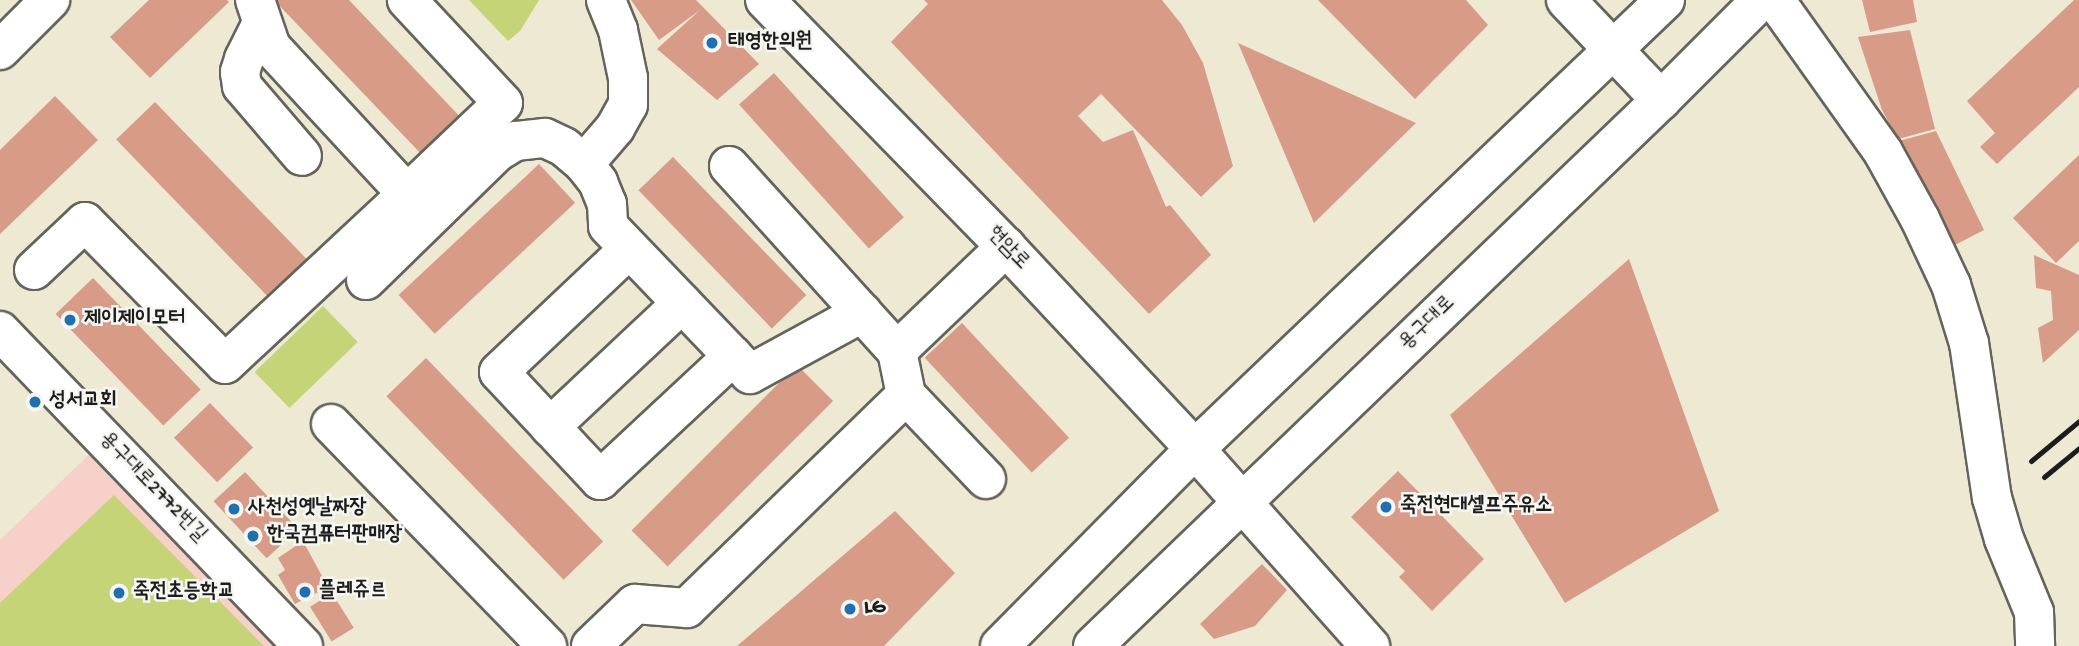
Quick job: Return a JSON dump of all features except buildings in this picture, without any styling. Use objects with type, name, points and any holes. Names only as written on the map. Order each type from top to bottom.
[{"type":"street","points":[[0,50],[50,0]]},
{"type":"street","points":[[34,270],[85,222],[225,364],[503,103],[407,0]]},
{"type":"street","points":[[584,164],[615,128],[628,105],[628,78],[618,30],[606,0]]},
{"type":"street","name":"현암로","points":[[765,0],[1006,247],[1195,449],[1370,646]]},
{"type":"street","points":[[1566,0],[1661,100]]},
{"type":"street","points":[[1000,646],[1195,449],[1665,0]]},
{"type":"street","name":"용구대로","points":[[1093,646],[1198,542],[1243,503],[1661,100],[1761,0]]},
{"type":"street","points":[[1775,0],[1883,152],[1920,219],[1951,285],[1969,343],[1993,498],[2004,538],[2034,612],[2035,646]]},
{"type":"street","points":[[259,12],[271,47],[407,194]]},
{"type":"street","points":[[259,12],[240,72],[242,86],[302,156]]},
{"type":"street","points":[[366,280],[497,152],[515,141],[545,138],[564,146],[584,164],[598,182],[607,204],[608,226],[750,374],[862,313]]},
{"type":"street","points":[[729,166],[897,351],[906,395],[986,479]]},
{"type":"street","points":[[897,351],[1006,247]]},
{"type":"street","points":[[629,248],[499,372],[600,480],[733,356]]},
{"type":"street","points":[[550,427],[682,303]]},
{"type":"street","name":"용구대로2772번길","points":[[0,331],[303,646]]},
{"type":"street","points":[[591,646],[635,604],[687,608],[906,395]]},
{"type":"street","points":[[331,424],[547,646]]},
{"type":"shaded area","name":"죽전초등학교","points":[[96,448],[289,646],[0,646],[0,540]]},
{"type":"green space","points":[[469,0],[539,0],[520,31],[508,41]]},
{"type":"green space","points":[[323,306],[358,342],[289,408],[255,372]]},
{"type":"green space","name":"죽전초등학교","points":[[114,495],[264,646],[0,646],[0,603]]},
{"type":"railway","points":[[2031,461],[2079,421]]},
{"type":"railway","points":[[2044,477],[2079,448]]},
{"type":"place","name":"태영한의원","points":[[712,43]]},
{"type":"place","name":"제이제이모터","points":[[70,320]]},
{"type":"place","name":"성서교회","points":[[35,402]]},
{"type":"place","name":"죽전현대셀프주유소","points":[[1386,507]]},
{"type":"place","name":"사천성옛날짜장","points":[[234,509]]},
{"type":"place","name":"한국컴퓨터판매장","points":[[253,536]]},
{"type":"place","name":"플레쥬르","points":[[305,592]]},
{"type":"place","name":"죽전초등학교","points":[[119,593]]},
{"type":"place","name":"LG","points":[[850,609]]}]
